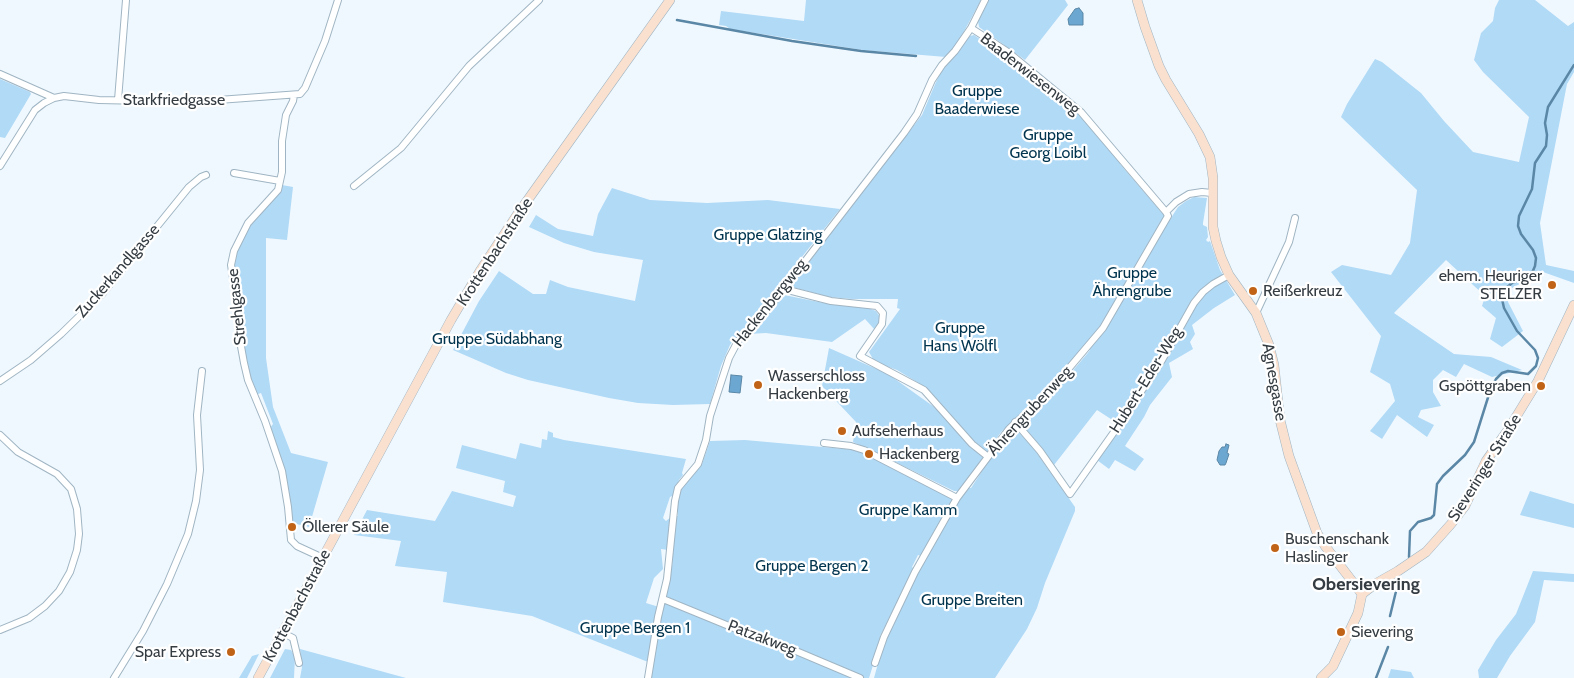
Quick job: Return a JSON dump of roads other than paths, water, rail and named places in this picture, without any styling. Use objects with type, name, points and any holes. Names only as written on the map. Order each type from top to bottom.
[{"type":"main road","name":"Krottenbachstraße","points":[[258,678],[448,326],[480,271],[512,222],[670,0]]},
{"type":"main road","name":"Agnesgasse","points":[[1137,0],[1153,51],[1166,80],[1207,148],[1213,178],[1212,193],[1216,241],[1229,275],[1256,313],[1269,345],[1274,365],[1280,420],[1289,456],[1318,533],[1325,546],[1362,594]]},
{"type":"main road","name":"Sieveringer Straße","points":[[1362,594],[1426,552],[1460,513],[1486,461],[1508,430],[1538,381],[1574,305]]},
{"type":"main road","points":[[1321,678],[1333,666],[1358,613],[1362,594]]},
{"type":"street","points":[[118,100],[126,0]]},
{"type":"street","name":"Strehlgasse","points":[[323,558],[297,546],[291,540],[282,471],[265,420],[248,380],[244,363],[231,265],[234,251],[241,235],[257,212],[278,190],[282,172],[282,141],[286,115],[294,101],[294,95],[300,94],[305,88],[325,41],[338,0]]},
{"type":"street","points":[[354,186],[401,148],[464,72],[539,0]]},
{"type":"street","name":"Hackenbergweg","points":[[648,678],[658,617],[667,579],[678,488],[698,464],[706,440],[710,416],[729,358],[738,341],[765,313],[904,133],[917,114],[932,80],[955,51],[985,0]]},
{"type":"street","name":"Baaderwiesenweg","points":[[970,28],[1008,52],[1081,112],[1166,212]]},
{"type":"street","name":"Starkfriedgasse","points":[[0,74],[54,98],[64,96],[99,100],[191,102],[294,95]]},
{"type":"street","points":[[0,166],[35,110],[54,98]]},
{"type":"street","points":[[234,173],[280,181]]},
{"type":"street","name":"Zuckerkandlgasse","points":[[0,381],[31,360],[103,293],[189,188],[206,174]]},
{"type":"street","points":[[1166,212],[1176,202],[1189,194],[1212,193]]},
{"type":"street","name":"Ährengrubenweg","points":[[875,663],[884,638],[914,572],[957,498],[987,456],[1016,422],[1048,393],[1104,328],[1168,216],[1166,212]]},
{"type":"street","points":[[1256,313],[1289,242],[1295,218]]},
{"type":"street","name":"Hubert-Eder-Weg","points":[[1016,422],[1040,451],[1070,494],[1162,360],[1194,303],[1208,288],[1229,275]]},
{"type":"street","points":[[784,289],[831,301],[877,306],[884,314],[882,324],[860,356],[924,390],[972,444],[987,456]]},
{"type":"street","points":[[114,678],[147,623],[167,584],[188,534],[196,500],[200,470],[197,415],[202,370]]},
{"type":"street","points":[[0,435],[18,452],[57,474],[71,489],[77,509],[79,534],[70,572],[59,591],[45,606],[29,618],[0,630]]},
{"type":"street","points":[[824,443],[851,446],[864,450],[957,498]]},
{"type":"street","name":"Patzakweg","points":[[663,600],[860,678]]},
{"type":"street","points":[[283,633],[293,638],[299,663]]},
{"type":"waterway","points":[[677,20],[792,41],[861,51],[916,56]]},
{"type":"waterway","points":[[1409,557],[1410,531],[1418,522],[1431,518],[1434,515],[1437,484],[1465,455],[1474,442],[1491,388],[1496,379],[1502,373],[1508,371],[1528,374],[1536,366],[1538,358],[1535,350],[1517,331],[1504,308],[1502,299],[1504,290],[1512,283],[1526,278],[1532,273],[1535,266],[1536,258],[1533,250],[1521,234],[1518,226],[1519,216],[1532,189],[1535,163],[1546,146],[1545,123],[1548,107],[1574,65]]},
{"type":"waterway","points":[[1390,616],[1399,579]]},
{"type":"waterway","points":[[1376,678],[1388,647]]},
{"type":"place","name":"ehem. Heuriger STELZER","points":[[1552,285]]},
{"type":"place","name":"Reißerkreuz","points":[[1253,291]]},
{"type":"place","name":"Wasserschloss Hackenberg","points":[[758,385]]},
{"type":"place","name":"Gspöttgraben","points":[[1541,386]]},
{"type":"place","name":"Aufseherhaus","points":[[842,431]]},
{"type":"place","name":"Hackenberg","points":[[869,454]]},
{"type":"place","name":"Öllerer Säule","points":[[292,527]]},
{"type":"place","name":"Buschenschank Haslinger","points":[[1275,548]]},
{"type":"place","name":"Sievering","points":[[1341,632]]},
{"type":"place","name":"Spar Express","points":[[231,652]]},
{"type":"district","name":"Obersievering","points":[[1366,585]]},
{"type":"park label","name":"Gruppe Baaderwiese","points":[[977,100]]},
{"type":"park label","name":"Gruppe Georg Loibl","points":[[1048,144]]},
{"type":"park label","name":"Gruppe Glatzing","points":[[768,235]]},
{"type":"park label","name":"Gruppe Ährengrube","points":[[1132,282]]},
{"type":"park label","name":"Gruppe Hans Wölfl","points":[[960,337]]},
{"type":"park label","name":"Gruppe Südabhang","points":[[497,339]]},
{"type":"park label","name":"Gruppe Kamm","points":[[908,510]]},
{"type":"park label","name":"Gruppe Bergen 2","points":[[812,566]]},
{"type":"park label","name":"Gruppe Breiten","points":[[972,600]]},
{"type":"park label","name":"Gruppe Bergen 1","points":[[635,628]]}]
